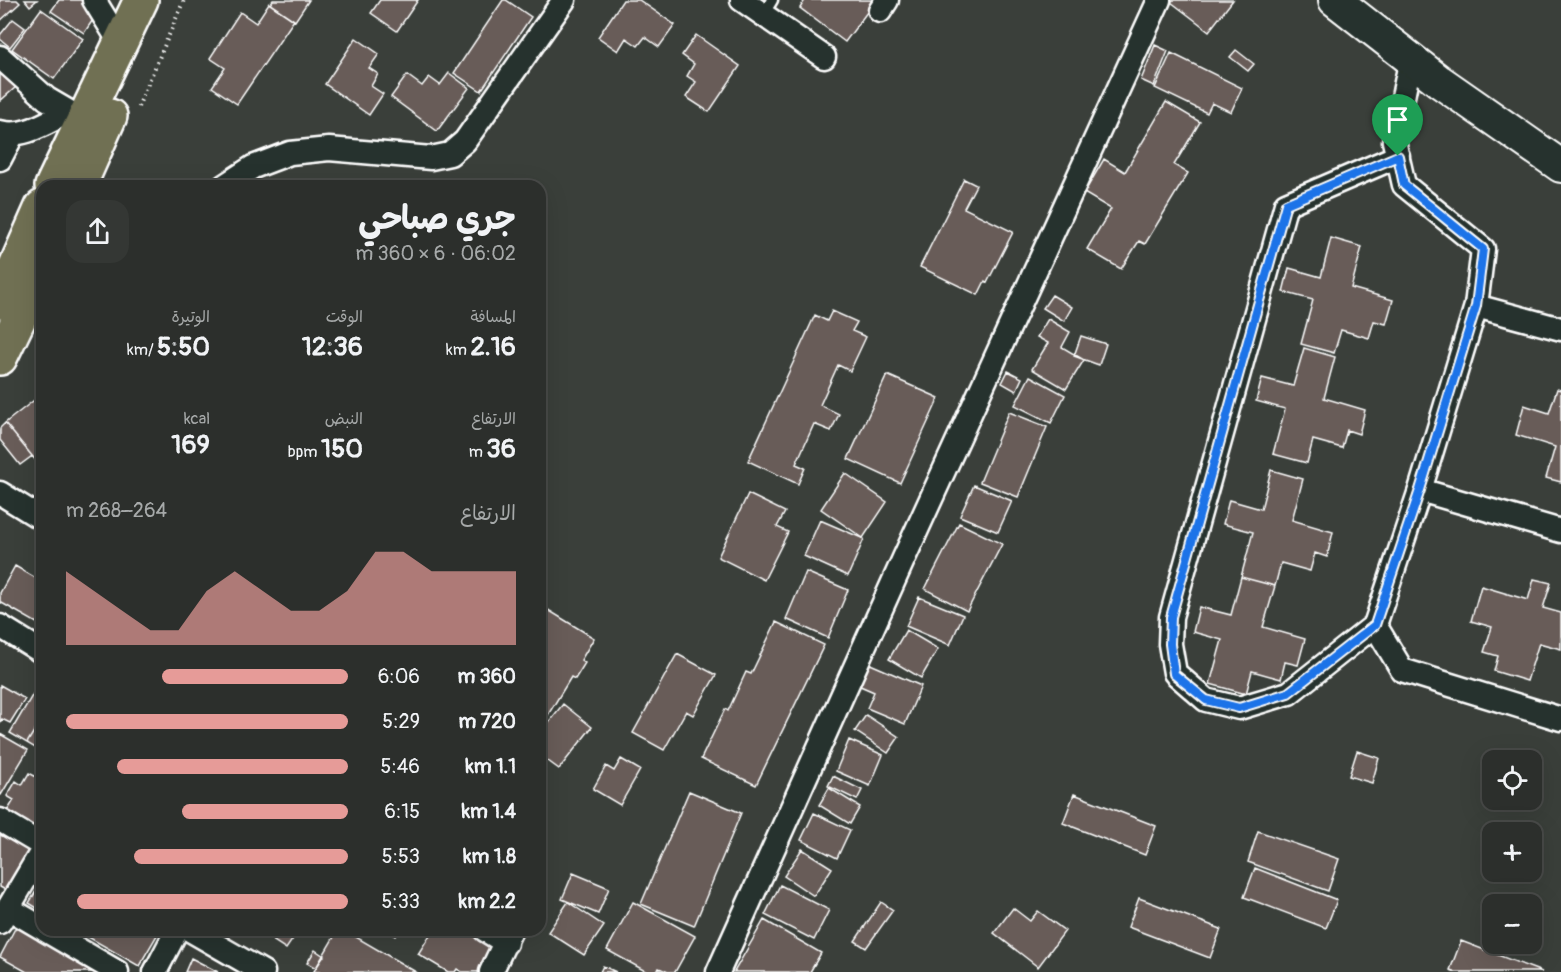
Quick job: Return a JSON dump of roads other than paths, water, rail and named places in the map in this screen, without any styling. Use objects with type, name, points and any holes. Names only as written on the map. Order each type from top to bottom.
[{"type":"main road","points":[[55,180],[85,122],[141,0]]},
{"type":"main road","points":[[80,180],[85,122],[160,0]]},
{"type":"main road","points":[[23,302],[36,237]]},
{"type":"main road","points":[[0,358],[23,302],[36,281]]},
{"type":"street","points":[[94,0],[120,44]]},
{"type":"street","points":[[233,180],[272,159],[310,150],[330,149],[431,158],[450,154],[465,141],[564,0]]},
{"type":"street","points":[[742,0],[768,7],[824,57]]},
{"type":"street","points":[[718,972],[1159,0]]},
{"type":"street","points":[[1335,0],[1438,81],[1561,166]]},
{"type":"street","points":[[0,57],[47,99],[85,122]]},
{"type":"street","points":[[1398,156],[1286,204],[1171,617],[1170,644],[1174,674],[1206,700],[1239,708],[1288,693],[1375,625],[1420,490],[1476,306],[1483,249],[1404,185],[1398,156],[1394,141],[1411,58]]},
{"type":"street","points":[[0,159],[7,133],[22,133],[85,122]]},
{"type":"street","points":[[1476,306],[1561,329]]},
{"type":"street","points":[[1420,490],[1561,531]]},
{"type":"street","points":[[0,492],[36,515]]},
{"type":"street","points":[[1375,625],[1402,670],[1561,719]]},
{"type":"street","points":[[0,626],[36,648]]},
{"type":"street","points":[[0,820],[36,841]]},
{"type":"street","points":[[36,861],[4,915],[36,926]]},
{"type":"street","points":[[56,936],[117,972]]},
{"type":"street","points":[[155,972],[174,936]]},
{"type":"street","points":[[200,936],[263,972]]},
{"type":"street","points":[[491,972],[508,936]]}]
